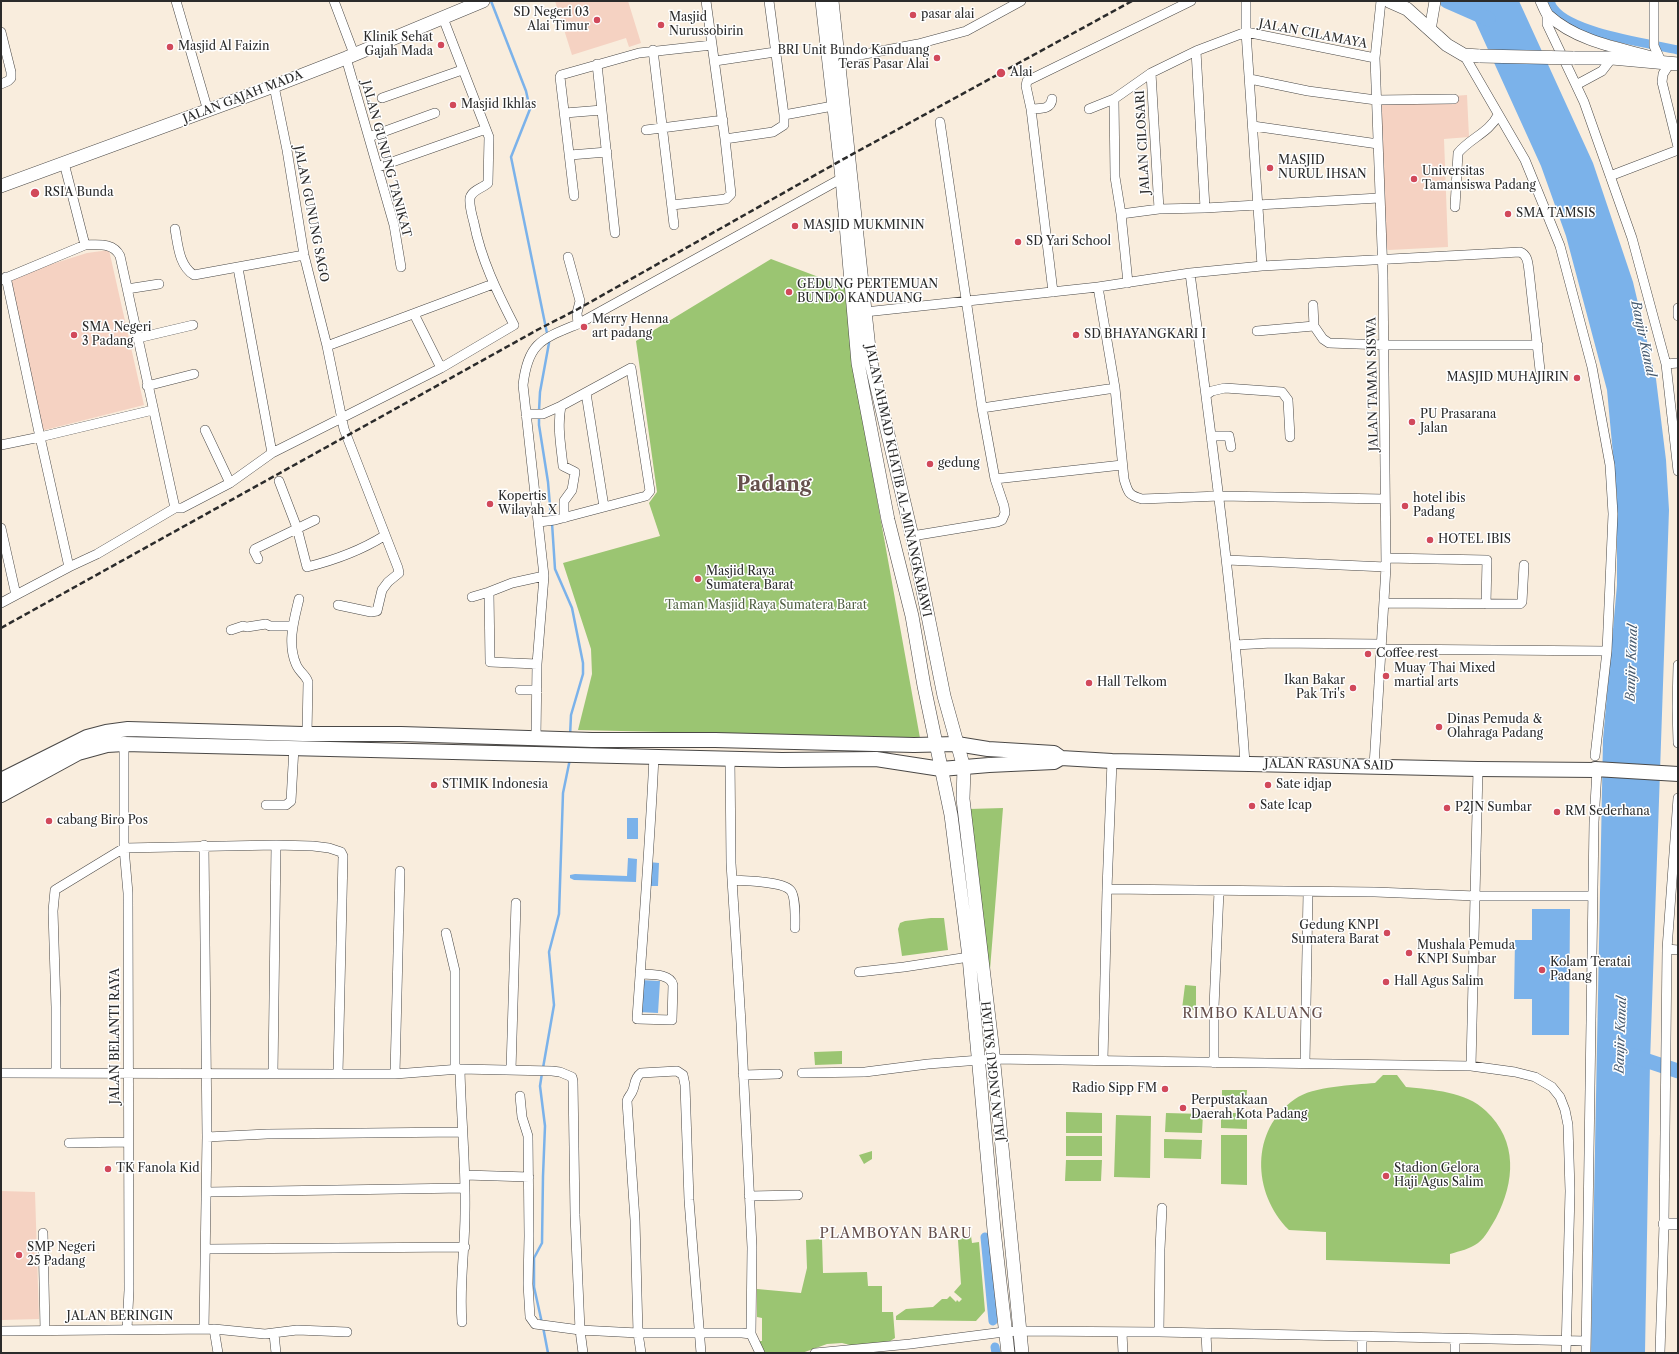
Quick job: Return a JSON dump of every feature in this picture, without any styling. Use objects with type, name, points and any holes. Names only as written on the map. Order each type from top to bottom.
[{"type":"main road","name":"JALAN GAJAH MADA","points":[[1,186],[274,86],[483,1]]},
{"type":"main road","name":"JALAN AHMAD KHATIB AL-MINANGKABAWI","points":[[822,1],[833,60],[846,176],[870,358],[912,536],[944,696],[964,768]]},
{"type":"main road","name":"JALAN AHMAD KHATIB AL-MINANGKABAWI","points":[[832,1],[833,106],[846,176],[858,363],[888,520],[912,616],[941,769]]},
{"type":"main road","points":[[1389,1],[1407,8],[1447,45],[1464,54],[1480,56],[1612,58],[1670,62]]},
{"type":"main road","points":[[869,422],[884,419]]},
{"type":"main road","points":[[1,780],[87,737],[106,732],[128,729],[307,734],[401,734],[557,739],[714,740],[914,745],[957,744],[988,749],[1054,753],[1060,758],[1054,762],[941,769],[876,759],[782,760],[124,744],[107,745],[78,753],[1,795]]},
{"type":"main road","points":[[335,734],[335,749]]},
{"type":"main road","name":"JALAN RASUNA SAID","points":[[1060,758],[1112,761],[1478,769],[1596,765],[1676,774]]},
{"type":"main road","name":"JALAN ANGKU SALIAH","points":[[964,768],[963,790],[993,1059],[1022,1353]]},
{"type":"main road","name":"JALAN ANGKU SALIAH","points":[[941,769],[947,791],[969,957],[1004,1332],[1008,1353]]},
{"type":"street","points":[[176,1],[208,111]]},
{"type":"street","name":"JALAN GUNUNG TANIKAT","points":[[334,1],[350,56],[369,137],[394,225],[401,267]]},
{"type":"street","points":[[672,205],[726,199],[731,194],[723,120],[706,1]]},
{"type":"street","points":[[725,139],[773,132],[784,125],[784,115],[769,1]]},
{"type":"street","points":[[833,60],[918,44],[966,31],[1021,1]]},
{"type":"street","points":[[1053,292],[1031,110],[1026,86],[1027,81],[1191,1]]},
{"type":"street","points":[[1246,1],[1246,32],[1262,266]]},
{"type":"street","name":"JALAN TAMAN SISWA","points":[[1374,766],[1386,562],[1383,260],[1379,198],[1375,58],[1381,1]]},
{"type":"street","points":[[1541,1],[1547,14],[1547,24],[1584,102],[1632,238],[1666,364],[1678,471]]},
{"type":"street","points":[[1654,1],[1654,43],[1670,62]]},
{"type":"street","points":[[1430,30],[1434,3]]},
{"type":"street","points":[[1547,14],[1574,33],[1595,42],[1670,62]]},
{"type":"street","points":[[1,603],[97,554],[175,508],[182,508],[230,482],[272,454],[441,368],[514,325],[493,284],[478,245],[470,206],[470,198],[473,193],[488,183],[489,143],[486,129],[443,18]]},
{"type":"street","points":[[1,32],[11,72],[11,78],[1,84]]},
{"type":"street","points":[[1093,104],[1114,99],[1151,73],[1196,52],[1246,32]]},
{"type":"street","name":"JALAN CILAMAYA","points":[[1246,32],[1375,58]]},
{"type":"street","points":[[574,196],[560,77],[561,75],[653,50],[712,45]]},
{"type":"street","points":[[653,50],[674,225]]},
{"type":"street","points":[[715,62],[775,52]]},
{"type":"street","points":[[1196,52],[1205,208]]},
{"type":"street","points":[[1464,54],[1525,160],[1560,246],[1592,367],[1612,481],[1613,514],[1607,651],[1596,765],[1594,822],[1586,1353]]},
{"type":"street","points":[[1576,85],[1602,71],[1612,58]]},
{"type":"street","points":[[1670,62],[1663,74],[1662,82],[1678,147]]},
{"type":"street","points":[[598,64],[614,233]]},
{"type":"street","points":[[382,98],[462,70]]},
{"type":"street","name":"JALAN CILOSARI","points":[[1151,73],[1159,209]]},
{"type":"street","points":[[1250,79],[1308,91],[1376,100],[1454,98]]},
{"type":"street","name":"JALAN GUNUNG SAGO","points":[[274,86],[281,116],[304,255],[327,346],[348,442],[384,536],[398,568],[398,573],[382,590],[378,609],[371,612],[338,605]]},
{"type":"street","points":[[1031,110],[1048,107],[1051,104],[1052,99]]},
{"type":"street","points":[[1114,99],[1115,176],[1121,214],[1128,283]]},
{"type":"street","points":[[784,115],[833,106]]},
{"type":"street","points":[[565,113],[602,110]]},
{"type":"street","points":[[369,137],[435,113]]},
{"type":"street","points":[[1455,207],[1458,153],[1463,147],[1493,125],[1498,115]]},
{"type":"street","points":[[646,130],[723,120]]},
{"type":"street","points":[[912,536],[997,522],[1002,520],[1005,513],[995,479],[982,408],[940,122]]},
{"type":"street","points":[[1253,126],[1378,144]]},
{"type":"street","points":[[378,167],[486,129]]},
{"type":"street","points":[[1610,176],[1678,150]]},
{"type":"street","points":[[570,155],[607,152]]},
{"type":"street","points":[[64,163],[85,245]]},
{"type":"street","points":[[536,738],[537,664],[544,576],[552,520],[523,384],[529,354],[543,340],[553,334],[578,324],[846,176]]},
{"type":"street","points":[[1121,214],[1159,209],[1205,208],[1379,198]]},
{"type":"street","points":[[175,229],[183,264],[186,271],[194,275],[304,255]]},
{"type":"street","points":[[69,567],[4,278],[85,245],[103,245],[115,249],[120,256],[147,386],[175,508]]},
{"type":"street","points":[[865,312],[1098,287],[1190,273],[1262,266],[1522,253],[1527,259],[1528,265],[1540,370]]},
{"type":"street","points":[[568,258],[580,301],[577,313],[578,324]]},
{"type":"street","points":[[238,268],[272,454]]},
{"type":"street","points":[[1190,273],[1220,496],[1245,763]]},
{"type":"street","points":[[127,289],[159,284]]},
{"type":"street","points":[[327,346],[493,284]]},
{"type":"street","points":[[1098,287],[1115,388],[1122,465],[1127,490],[1131,496],[1142,499],[1220,496],[1385,499]]},
{"type":"street","points":[[1313,305],[1314,326],[1327,343],[1384,345],[1538,345]]},
{"type":"street","points":[[1678,308],[1678,316]]},
{"type":"street","points":[[414,314],[441,368]]},
{"type":"street","points":[[138,338],[193,325]]},
{"type":"street","points":[[1256,331],[1314,326]]},
{"type":"street","points":[[1666,364],[1678,363]]},
{"type":"street","points":[[530,414],[543,414],[561,406],[631,368],[650,491],[646,496],[552,520]]},
{"type":"street","points":[[147,386],[194,374]]},
{"type":"street","points":[[982,408],[1115,388]]},
{"type":"street","points":[[1206,396],[1212,391],[1225,388],[1282,392],[1288,400],[1290,437]]},
{"type":"street","points":[[586,393],[604,507]]},
{"type":"street","points":[[552,520],[572,490],[575,472],[563,466],[559,416],[561,406]]},
{"type":"street","points":[[1,445],[153,410]]},
{"type":"street","points":[[205,430],[230,482]]},
{"type":"street","points":[[1211,436],[1229,436],[1231,447]]},
{"type":"street","points":[[995,479],[1122,465]]},
{"type":"street","points":[[279,481],[297,528],[307,567],[337,559],[367,547],[384,536]]},
{"type":"street","points":[[258,559],[254,551],[255,549],[315,520]]},
{"type":"street","points":[[1,528],[16,596]]},
{"type":"street","points":[[1226,560],[1386,562],[1487,560],[1486,604]]},
{"type":"street","points":[[1384,603],[1521,604],[1524,565]]},
{"type":"street","points":[[472,597],[512,583],[544,576]]},
{"type":"street","points":[[489,592],[490,662],[537,664]]},
{"type":"street","points":[[299,599],[292,626],[296,666],[308,682],[307,734]]},
{"type":"street","points":[[231,630],[243,626],[247,628],[266,624],[270,626],[292,626]]},
{"type":"street","points":[[1235,645],[1272,643],[1607,651]]},
{"type":"street","points":[[1678,665],[1678,743]]},
{"type":"street","points":[[520,690],[537,690]]},
{"type":"street","name":"JALAN BELANTI RAYA","points":[[124,744],[124,848],[128,893],[129,1290],[127,1329]]},
{"type":"street","points":[[266,805],[286,805],[291,801],[294,748]]},
{"type":"street","points":[[640,974],[667,977],[672,981],[672,1020],[637,1019],[654,756]]},
{"type":"street","points":[[730,758],[733,880],[752,1247],[751,1334],[760,1353]]},
{"type":"street","points":[[1104,1060],[1107,890],[1112,761]]},
{"type":"street","points":[[1471,1066],[1478,769]]},
{"type":"street","points":[[1660,1353],[1664,1224],[1667,949],[1678,798]]},
{"type":"street","points":[[56,1073],[56,1008],[53,911],[55,890],[124,848],[276,845],[329,848],[341,852],[343,856],[338,1074]]},
{"type":"street","points":[[273,1074],[276,845]]},
{"type":"street","points":[[204,846],[205,1073],[207,1137],[204,1329]]},
{"type":"street","points":[[395,1074],[400,871]]},
{"type":"street","points":[[733,880],[779,884],[791,890],[793,897],[795,928]]},
{"type":"street","points":[[1107,890],[1375,892],[1476,896],[1593,896]]},
{"type":"street","points":[[1214,1064],[1214,1007],[1219,891]]},
{"type":"street","points":[[1306,1063],[1308,892]]},
{"type":"street","points":[[511,1070],[516,903]]},
{"type":"street","points":[[446,933],[455,970],[458,1070],[465,1175],[465,1247],[460,1301],[462,1322]]},
{"type":"street","points":[[1667,949],[1678,950]]},
{"type":"street","points":[[859,972],[969,957]]},
{"type":"street","points":[[802,1073],[865,1072],[928,1064],[993,1059],[1104,1060],[1214,1064],[1306,1063],[1471,1066],[1515,1072],[1535,1077],[1552,1087],[1560,1097],[1565,1110],[1568,1125],[1570,1191],[1566,1353]]},
{"type":"street","points":[[1,1073],[395,1074],[458,1070],[511,1070],[552,1071],[568,1075],[572,1077],[573,1081],[575,1215],[580,1330],[583,1353]]},
{"type":"street","points":[[641,1353],[638,1333],[635,1220],[627,1101],[633,1091],[634,1080],[641,1074],[677,1070],[683,1075],[684,1086],[689,1200],[701,1353]]},
{"type":"street","points":[[743,1075],[778,1074]]},
{"type":"street","points":[[520,1096],[522,1116],[528,1136],[528,1284],[529,1314],[532,1322],[580,1330],[638,1333],[742,1332],[751,1334]]},
{"type":"street","points":[[207,1137],[267,1134],[462,1132]]},
{"type":"street","points":[[69,1143],[128,1142]]},
{"type":"street","points":[[465,1175],[529,1177]]},
{"type":"street","points":[[207,1192],[465,1188]]},
{"type":"street","points":[[750,1196],[798,1195]]},
{"type":"street","points":[[1159,1332],[1162,1208]]},
{"type":"street","points":[[1664,1224],[1678,1224]]},
{"type":"street","points":[[43,1233],[45,1330]]},
{"type":"street","points":[[206,1249],[465,1247]]},
{"type":"street","points":[[214,1329],[218,1353]]},
{"type":"street","name":"JALAN BERINGIN","points":[[1,1331],[214,1329],[264,1334],[274,1334],[297,1330],[347,1332]]},
{"type":"street","points":[[815,1353],[910,1349],[1004,1332],[1020,1331],[1122,1333],[1159,1332],[1566,1340],[1586,1342]]},
{"type":"street","points":[[1122,1333],[1122,1353]]},
{"type":"street","points":[[274,1334],[276,1353]]},
{"type":"street","points":[[1206,1334],[1208,1353]]},
{"type":"street","points":[[1362,1337],[1362,1353]]},
{"type":"street","points":[[1455,1339],[1455,1353]]},
{"type":"shaded area","name":"SD Negeri 03 Alai Timur","points":[[555,1],[628,1],[641,43],[629,47],[626,38],[572,55]]},
{"type":"shaded area","name":"Universitas Tamansiswa Padang","points":[[1467,95],[1469,137],[1444,139],[1448,247],[1386,249],[1381,101]]},
{"type":"shaded area","name":"SMA Negeri 3 Padang","points":[[109,250],[144,405],[41,431],[8,278],[87,253]]},
{"type":"shaded area","name":"SMP Negeri 25 Padang","points":[[1,1191],[35,1192],[39,1319],[1,1320]]},
{"type":"green space","name":"Taman Masjid Raya Sumatera Barat","points":[[771,259],[845,287],[852,360],[920,738],[578,730],[592,674],[591,649],[563,563],[660,536],[649,503],[657,492],[636,341]]},
{"type":"green space","points":[[1003,808],[989,982],[969,809]]},
{"type":"green space","points":[[931,918],[944,918],[948,950],[902,956],[898,929],[900,923]]},
{"type":"green space","points":[[1185,985],[1196,986],[1196,1010],[1182,1009]]},
{"type":"green space","points":[[842,1051],[842,1064],[815,1065],[814,1052]]},
{"type":"green space","name":"Stadion Gelora Haji Agus Salim","points":[[1383,1075],[1397,1075],[1406,1087],[1459,1095],[1468,1099],[1478,1104],[1486,1111],[1504,1135],[1510,1162],[1510,1176],[1502,1204],[1496,1218],[1483,1238],[1472,1247],[1450,1254],[1450,1264],[1326,1260],[1326,1232],[1289,1230],[1277,1215],[1268,1198],[1263,1180],[1261,1162],[1264,1144],[1270,1127],[1280,1112],[1295,1099],[1312,1091],[1375,1083]]},
{"type":"green space","points":[[1222,1090],[1247,1090],[1246,1105],[1222,1105]]},
{"type":"green space","points":[[1066,1112],[1102,1113],[1102,1133],[1066,1133]]},
{"type":"green space","points":[[1166,1113],[1203,1114],[1202,1133],[1165,1132]]},
{"type":"green space","points":[[1221,1113],[1247,1113],[1247,1129],[1221,1128]]},
{"type":"green space","points":[[1116,1115],[1151,1116],[1150,1178],[1114,1177]]},
{"type":"green space","points":[[1221,1135],[1247,1135],[1247,1185],[1221,1184]]},
{"type":"green space","points":[[1066,1136],[1102,1136],[1102,1156],[1066,1156]]},
{"type":"green space","points":[[1164,1139],[1202,1140],[1201,1159],[1164,1158]]},
{"type":"green space","points":[[872,1151],[872,1159],[864,1164],[859,1155]]},
{"type":"green space","points":[[1066,1160],[1102,1160],[1101,1181],[1065,1181]]},
{"type":"green space","points":[[971,1236],[972,1243],[979,1242],[985,1311],[976,1321],[896,1320],[896,1316],[906,1309],[933,1307],[942,1299],[947,1299],[950,1296],[956,1302],[957,1300],[959,1302],[962,1299],[954,1292],[961,1284],[958,1240]]},
{"type":"green space","points":[[822,1239],[823,1273],[867,1272],[868,1286],[882,1286],[882,1312],[893,1312],[895,1338],[887,1343],[854,1346],[842,1343],[827,1344],[802,1353],[763,1352],[756,1341],[762,1341],[762,1318],[757,1317],[757,1289],[801,1293],[807,1268],[806,1240]]},
{"type":"water","name":"Banjir Kanal","points":[[1466,1],[1519,1],[1593,163],[1633,282],[1656,379],[1666,460],[1669,510],[1650,1062],[1645,1353],[1591,1353],[1603,739],[1617,585],[1617,497],[1607,390],[1566,236],[1541,166]]},
{"type":"water","points":[[627,818],[638,818],[638,839],[627,839]]},
{"type":"water","points":[[628,858],[637,859],[636,882],[574,880],[570,878],[570,875],[575,874],[627,876]]},
{"type":"water","points":[[649,862],[659,863],[658,886],[649,886]]},
{"type":"water","name":"Kolam Teratai Padang","points":[[1532,909],[1570,909],[1569,1035],[1532,1035],[1532,999],[1514,999],[1515,940],[1532,940]]},
{"type":"water","points":[[640,980],[660,981],[658,1013],[638,1012]]},
{"type":"waterway","points":[[491,1],[526,91],[530,109],[511,157],[549,343],[540,392],[539,411]]},
{"type":"waterway","points":[[1447,1],[1488,19]]},
{"type":"waterway","points":[[1550,1],[1553,8],[1563,17],[1577,25],[1612,36],[1678,50]]},
{"type":"waterway","points":[[539,416],[539,425],[548,482],[551,518]]},
{"type":"waterway","points":[[552,523],[555,569],[572,608],[583,663],[583,674],[571,715],[570,736]]},
{"type":"waterway","points":[[543,1068],[554,1005],[549,952],[559,914],[563,793],[570,759]]},
{"type":"waterway","name":"Banjir Kanal","points":[[1633,1056],[1678,1071]]},
{"type":"waterway","points":[[542,1073],[540,1086],[545,1126],[542,1243],[534,1258],[534,1287],[542,1323]]},
{"type":"waterway","points":[[985,1237],[993,1321]]},
{"type":"waterway","points":[[543,1327],[548,1353]]},
{"type":"waterway","points":[[995,1347],[996,1353]]},
{"type":"railway","points":[[1,628],[539,329],[578,309],[840,161],[1132,1]]},
{"type":"place","name":"pasar alai","points":[[913,15]]},
{"type":"place","name":"SD Negeri 03 Alai Timur","points":[[597,20]]},
{"type":"place","name":"Masjid Nurussobirin","points":[[661,25]]},
{"type":"place","name":"Klinik Sehat Gajah Mada","points":[[441,45]]},
{"type":"place","name":"Masjid Al Faizin","points":[[170,47]]},
{"type":"place","name":"BRI Unit Bundo Kanduang Teras Pasar Alai","points":[[937,58]]},
{"type":"place","name":"Alai","points":[[1001,73]]},
{"type":"place","name":"Masjid Ikhlas","points":[[453,105]]},
{"type":"place","name":"MASJID NURUL IHSAN","points":[[1270,168]]},
{"type":"place","name":"Universitas Tamansiswa Padang","points":[[1414,179]]},
{"type":"place","name":"RSIA Bunda","points":[[35,193]]},
{"type":"place","name":"SMA TAMSIS","points":[[1508,214]]},
{"type":"place","name":"MASJID MUKMININ","points":[[795,226]]},
{"type":"place","name":"SD Yari School","points":[[1018,242]]},
{"type":"place","name":"GEDUNG PERTEMUAN BUNDO KANDUANG","points":[[789,292]]},
{"type":"place","name":"Merry Henna art padang","points":[[584,327]]},
{"type":"place","name":"SMA Negeri 3 Padang","points":[[74,335]]},
{"type":"place","name":"SD BHAYANGKARI I","points":[[1076,335]]},
{"type":"place","name":"MASJID MUHAJIRIN","points":[[1577,378]]},
{"type":"place","name":"PU Prasarana Jalan","points":[[1412,422]]},
{"type":"place","name":"gedung","points":[[930,464]]},
{"type":"place","name":"Kopertis Wilayah X","points":[[490,504]]},
{"type":"place","name":"hotel ibis Padang","points":[[1405,506]]},
{"type":"place","name":"HOTEL IBIS","points":[[1430,540]]},
{"type":"place","name":"Masjid Raya Sumatera Barat","points":[[698,579]]},
{"type":"place","name":"Coffee rest","points":[[1368,654]]},
{"type":"place","name":"Muay Thai Mixed martial arts","points":[[1386,676]]},
{"type":"place","name":"Hall Telkom","points":[[1089,683]]},
{"type":"place","name":"Ikan Bakar Pak Tri's","points":[[1353,688]]},
{"type":"place","name":"Dinas Pemuda & Olahraga Padang","points":[[1439,727]]},
{"type":"place","name":"STIMIK Indonesia","points":[[434,785]]},
{"type":"place","name":"Sate idjap","points":[[1268,785]]},
{"type":"place","name":"Sate Icap","points":[[1252,806]]},
{"type":"place","name":"P2JN Sumbar","points":[[1447,808]]},
{"type":"place","name":"RM Sederhana","points":[[1557,812]]},
{"type":"place","name":"cabang Biro Pos","points":[[49,821]]},
{"type":"place","name":"Gedung KNPI Sumatera Barat","points":[[1387,933]]},
{"type":"place","name":"Mushala Pemuda KNPI Sumbar","points":[[1409,953]]},
{"type":"place","name":"Kolam Teratai Padang","points":[[1542,970]]},
{"type":"place","name":"Hall Agus Salim","points":[[1386,982]]},
{"type":"place","name":"Radio Sipp FM","points":[[1165,1089]]},
{"type":"place","name":"Perpustakaan Daerah Kota Padang","points":[[1183,1108]]},
{"type":"place","name":"TK Fanola Kid","points":[[108,1169]]},
{"type":"place","name":"Stadion Gelora Haji Agus Salim","points":[[1386,1176]]},
{"type":"place","name":"SMP Negeri 25 Padang","points":[[19,1255]]},
{"type":"district","name":"Padang","points":[[774,485]]},
{"type":"district","name":"RIMBO KALUANG","points":[[1253,1014]]},
{"type":"district","name":"PLAMBOYAN BARU","points":[[896,1234]]}]
